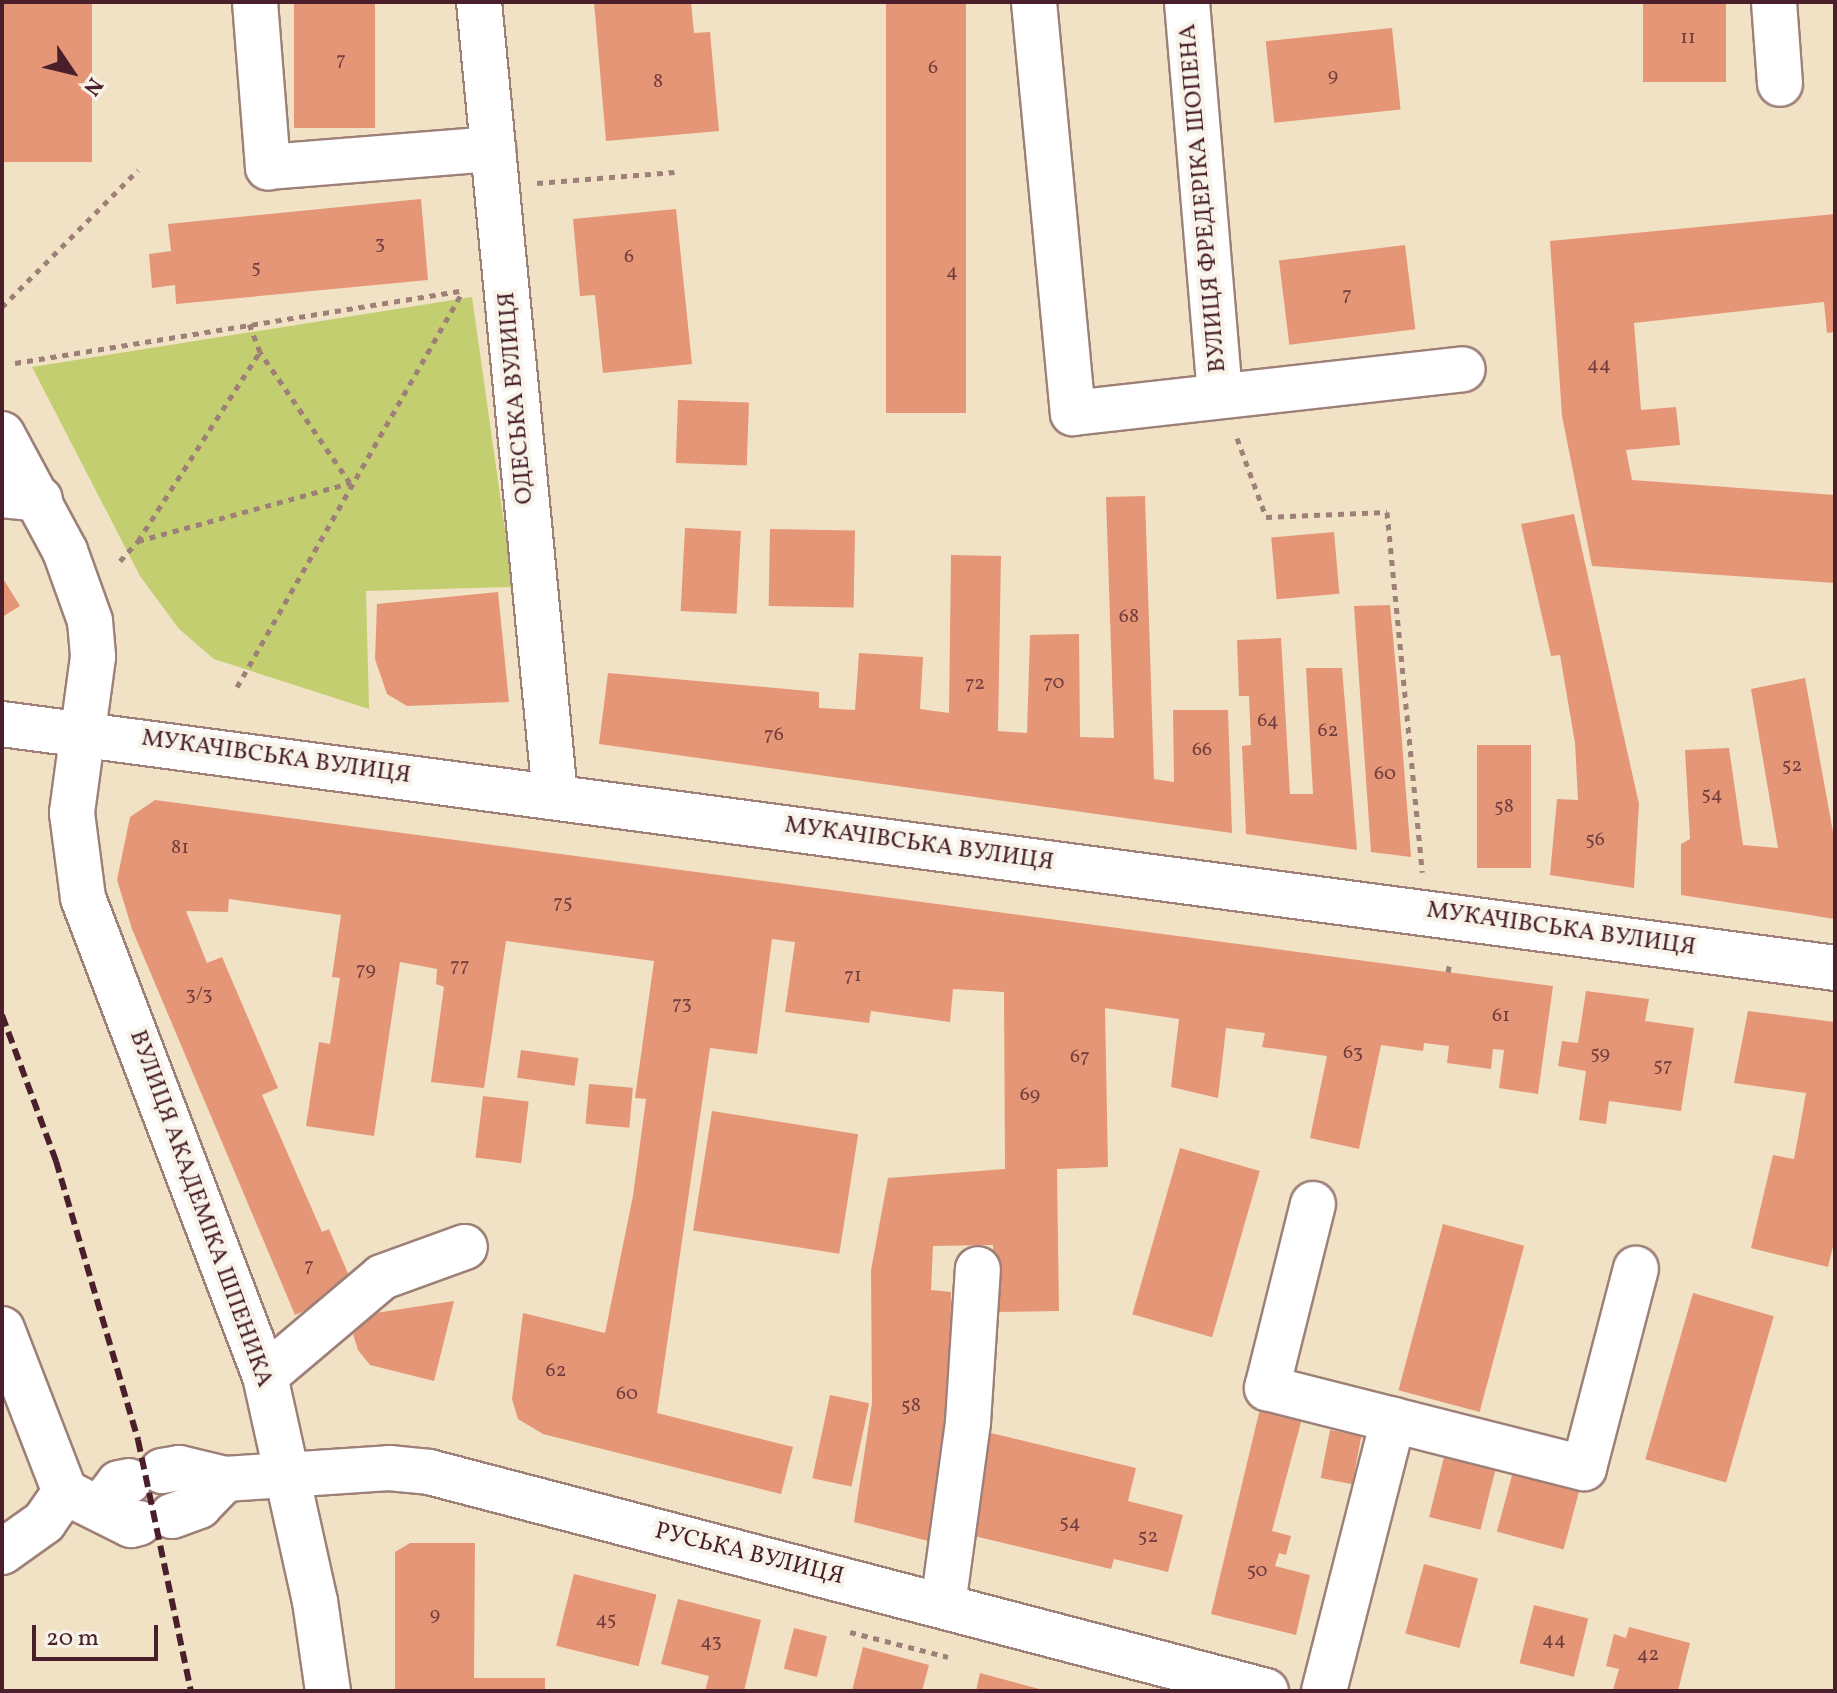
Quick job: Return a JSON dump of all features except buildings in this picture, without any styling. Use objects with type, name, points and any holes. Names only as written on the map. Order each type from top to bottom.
[{"type":"main road","points":[[255,2],[268,167],[495,171]]},
{"type":"main road","name":"ОДЕСЬКА ВУЛИЦЯ","points":[[479,2],[555,795]]},
{"type":"main road","points":[[1034,2],[1073,413],[1463,369]]},
{"type":"main road","name":"ВУЛИЦЯ ФРЕДЕРІКА ШОПЕНА","points":[[1187,2],[1220,395]]},
{"type":"main road","points":[[1774,2],[1780,84]]},
{"type":"main road","points":[[313,189],[495,171]]},
{"type":"main road","name":"ВУЛИЦЯ АКАДЕМІКА ШПЕНИКА","points":[[2,434],[21,497],[76,575],[90,621],[93,657],[72,813],[83,898],[265,1376],[288,1474],[328,1691]]},
{"type":"main road","name":"МУКАЧІВСЬКА ВУЛИЦЯ","points":[[2,724],[83,732],[1835,968]]},
{"type":"main road","points":[[1313,1204],[1267,1388],[1584,1468],[1636,1269]]},
{"type":"main road","points":[[265,1376],[382,1277],[465,1247]]},
{"type":"main road","points":[[943,1605],[968,1422],[978,1269]]},
{"type":"main road","points":[[2,1329],[128,1498],[44,1522],[2,1552]]},
{"type":"main road","points":[[1324,1691],[1393,1420]]},
{"type":"main road","name":"РУСЬКА ВУЛИЦЯ","points":[[128,1498],[179,1468],[225,1479],[389,1468],[429,1472],[1266,1691]]},
{"type":"path","points":[[2,307],[138,170]]},
{"type":"path","points":[[495,171],[675,172]]},
{"type":"path","points":[[15,363],[464,290],[505,280]]},
{"type":"path","points":[[237,687],[350,483],[464,290]]},
{"type":"path","points":[[249,324],[260,352],[350,483]]},
{"type":"path","points":[[120,561],[138,541],[260,352]]},
{"type":"path","points":[[1220,395],[1266,517],[1387,512],[1422,873]]},
{"type":"path","points":[[138,541],[350,483]]},
{"type":"path","points":[[1448,972],[1450,962]]},
{"type":"green space","points":[[472,297],[513,587],[366,591],[369,709],[214,659],[179,629],[140,576],[32,367]]},
{"type":"railway","points":[[2,1015],[56,1161],[138,1440],[191,1691]]}]
